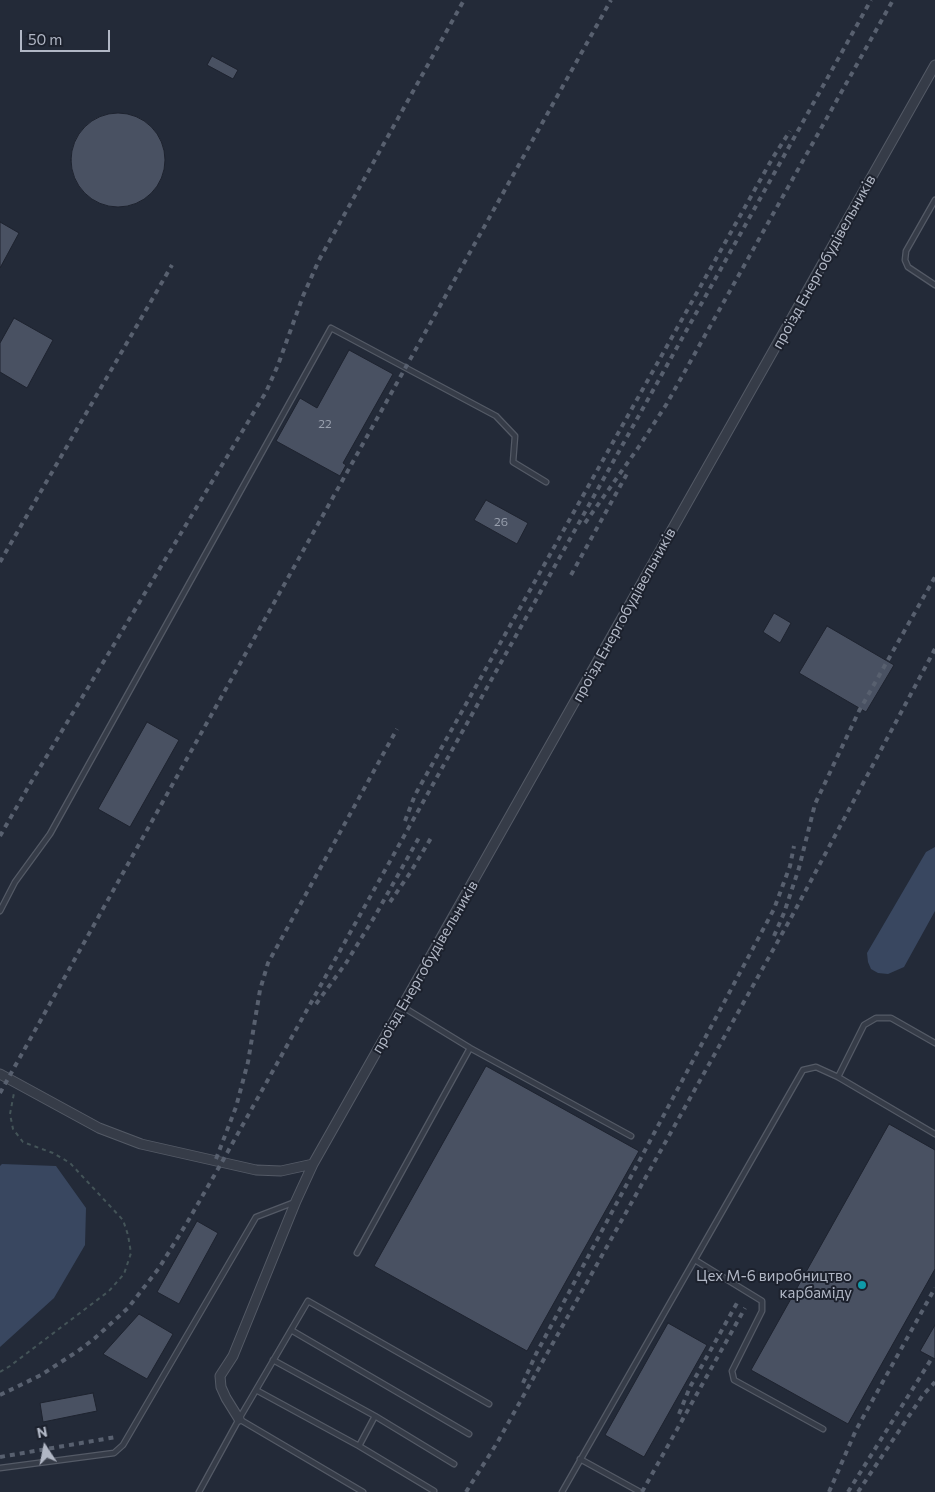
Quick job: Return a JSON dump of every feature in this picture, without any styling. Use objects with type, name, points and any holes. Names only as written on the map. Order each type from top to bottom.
[{"type":"street","name":"проїзд Енергобудівельників","points":[[239,1419],[221,1387],[220,1376],[233,1356],[313,1164],[935,65]]},
{"type":"street","points":[[0,1074],[99,1128],[141,1144],[256,1170],[280,1170],[313,1164]]},
{"type":"lane","points":[[935,200],[906,251],[905,260],[908,267],[917,275],[935,285]]},
{"type":"lane","points":[[0,911],[15,882],[50,834],[331,328],[496,416],[515,436],[513,462],[546,482]]},
{"type":"lane","points":[[403,1007],[470,1048],[631,1136]]},
{"type":"lane","points":[[838,1076],[864,1026],[876,1018],[891,1018],[935,1043]]},
{"type":"lane","points":[[357,1253],[470,1048]]},
{"type":"lane","points":[[562,1492],[803,1070],[816,1067],[838,1076],[935,1134]]},
{"type":"lane","points":[[0,1468],[114,1453],[123,1445],[256,1217],[296,1202]]},
{"type":"lane","points":[[695,1260],[762,1301],[762,1311],[732,1370],[734,1380],[823,1429]]},
{"type":"lane","points":[[199,1492],[308,1301],[489,1404]]},
{"type":"lane","points":[[291,1330],[469,1434]]},
{"type":"lane","points":[[274,1360],[375,1416],[454,1464]]},
{"type":"lane","points":[[256,1390],[359,1446],[434,1492]]},
{"type":"lane","points":[[359,1446],[375,1416]]},
{"type":"lane","points":[[239,1419],[363,1492]]},
{"type":"lane","points":[[580,1459],[640,1492]]},
{"type":"path","points":[[0,1372],[109,1291],[124,1274],[131,1253],[123,1220],[70,1163],[53,1153],[23,1142],[13,1129],[10,1114],[16,1083]]},
{"type":"water","points":[[935,847],[935,911],[904,967],[888,974],[878,973],[871,969],[867,953],[926,852]]},
{"type":"water","points":[[2,1164],[56,1166],[86,1208],[85,1245],[54,1298],[0,1347],[0,1166]]},
{"type":"building","points":[[212,56],[238,70],[233,79],[207,65]]},
{"type":"building","points":[[118,113],[136,117],[151,127],[161,142],[165,160],[161,178],[151,193],[136,203],[118,207],[100,203],[85,193],[75,178],[71,160],[75,142],[85,127],[100,117]]},
{"type":"building","points":[[0,222],[19,233],[0,268]]},
{"type":"building","points":[[14,318],[53,340],[27,388],[0,372],[0,343]]},
{"type":"building","points":[[349,350],[393,374],[343,463],[346,465],[340,476],[276,441],[300,398],[317,408]]},
{"type":"building","points":[[486,500],[528,523],[517,544],[474,520]]},
{"type":"building","points":[[774,613],[791,623],[780,643],[763,632]]},
{"type":"building","points":[[827,626],[894,665],[866,712],[799,673]]},
{"type":"building","points":[[147,722],[179,740],[130,827],[98,809]]},
{"type":"building","points":[[486,1066],[639,1151],[527,1351],[374,1266]]},
{"type":"building","name":"Цех М-6 виробництво карбаміду","points":[[889,1124],[935,1150],[935,1269],[848,1424],[751,1370]]},
{"type":"building","points":[[197,1221],[218,1233],[179,1304],[157,1292]]},
{"type":"building","points":[[139,1314],[173,1334],[147,1379],[103,1354]]},
{"type":"building","points":[[668,1323],[707,1345],[644,1457],[605,1435]]},
{"type":"building","points":[[935,1325],[935,1359],[920,1351]]},
{"type":"building","points":[[93,1393],[97,1411],[43,1422],[40,1403]]},
{"type":"railway","points":[[0,836],[266,392],[319,260],[464,0]]},
{"type":"railway","points":[[0,1093],[611,0]]},
{"type":"railway","points":[[0,1395],[41,1375],[95,1338],[128,1308],[159,1268],[222,1162],[871,0]]},
{"type":"railway","points":[[585,523],[666,405],[893,0]]},
{"type":"railway","points":[[405,821],[415,795],[772,159],[790,131]]},
{"type":"railway","points":[[0,562],[172,265]]},
{"type":"railway","points":[[571,575],[628,472]]},
{"type":"railway","points":[[774,936],[799,868],[815,804],[859,711],[935,577]]},
{"type":"railway","points":[[466,1492],[497,1443],[792,916],[935,649]]},
{"type":"railway","points":[[216,1159],[236,1107],[248,1062],[260,990],[268,963],[397,729]]},
{"type":"railway","points":[[316,1004],[346,963],[421,834]]},
{"type":"railway","points":[[390,902],[431,838]]},
{"type":"railway","points":[[523,1383],[536,1354],[774,909],[790,866],[794,846]]},
{"type":"railway","points":[[829,1492],[856,1430],[935,1288]]},
{"type":"railway","points":[[679,1414],[690,1387],[737,1303]]},
{"type":"railway","points":[[642,1492],[745,1308]]},
{"type":"railway","points":[[848,1492],[932,1358]]},
{"type":"railway","points":[[858,1492],[923,1395],[935,1382]]},
{"type":"railway","points":[[0,1457],[116,1437]]},
{"type":"place","name":"Цех М-6 виробництво карбаміду","points":[[862,1285]]}]
